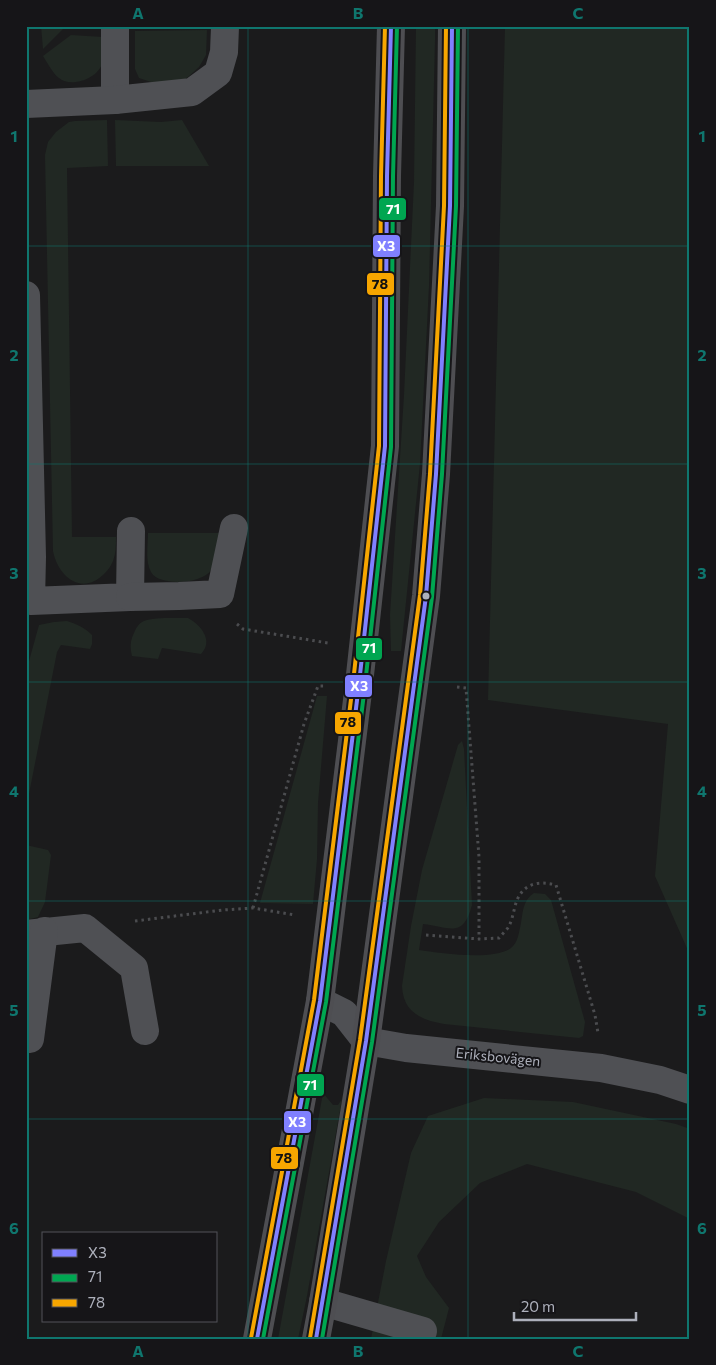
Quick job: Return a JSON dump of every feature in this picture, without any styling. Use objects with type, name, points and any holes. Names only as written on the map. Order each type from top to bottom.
[{"type":"main road","points":[[257,1339],[320,1001],[359,684],[385,446],[387,176],[391,26]]},
{"type":"main road","points":[[316,1339],[366,1041],[426,596],[436,474],[450,206],[452,26]]},
{"type":"street","points":[[115,26],[115,100]]},
{"type":"street","points":[[26,104],[115,100],[192,92],[218,73],[224,52],[225,27]]},
{"type":"street","points":[[26,295],[32,557],[30,601],[220,594],[234,528]]},
{"type":"street","points":[[130,597],[131,531]]},
{"type":"street","points":[[30,1039],[35,932],[85,928],[134,968],[145,1031]]},
{"type":"street","points":[[320,1001],[344,1013],[366,1041]]},
{"type":"street","name":"Eriksbovägen","points":[[366,1041],[406,1048],[601,1068],[660,1080],[690,1090]]},
{"type":"street","points":[[323,1302],[423,1331]]},
{"type":"path","points":[[272,634],[331,643]]},
{"type":"path","points":[[252,908],[304,724],[318,686],[327,686]]},
{"type":"path","points":[[457,687],[466,688],[479,857],[479,939]]},
{"type":"path","points":[[426,935],[479,939],[498,938],[508,928],[518,898],[527,887],[535,883],[544,882],[556,885],[595,1015],[601,1068]]},
{"type":"path","points":[[85,928],[252,908],[296,915]]},
{"type":"shaded area","points":[[41,26],[66,26],[43,49]]},
{"type":"shaded area","points":[[416,26],[435,26],[429,286],[420,464],[401,651],[391,651],[390,615],[404,395],[414,182]]},
{"type":"shaded area","points":[[505,26],[690,26],[690,955],[655,876],[668,724],[488,700]]},
{"type":"shaded area","points":[[207,30],[206,55],[199,67],[188,77],[180,82],[154,83],[139,78],[135,69],[135,31]]},
{"type":"shaded area","points":[[71,35],[103,37],[102,64],[95,74],[77,82],[64,81],[59,78],[52,71],[43,56]]},
{"type":"shaded area","points":[[107,120],[108,166],[67,168],[72,537],[116,537],[115,555],[108,569],[96,580],[80,583],[72,581],[60,569],[53,551],[45,155],[48,142],[56,132],[69,122]]},
{"type":"shaded area","points":[[115,120],[161,122],[182,120],[209,166],[116,166]]},
{"type":"shaded area","points":[[148,533],[219,533],[219,544],[212,568],[206,575],[191,581],[171,582],[156,577],[151,572],[148,563]]},
{"type":"shaded area","points":[[159,618],[188,618],[201,629],[206,639],[205,649],[201,654],[162,648],[158,659],[132,656],[132,639],[139,624]]},
{"type":"shaded area","points":[[67,621],[81,626],[92,635],[92,644],[90,649],[61,645],[57,652],[26,809],[26,672],[39,625]]},
{"type":"shaded area","points":[[317,696],[327,696],[318,803],[317,859],[313,904],[260,903]]},
{"type":"shaded area","points":[[462,741],[464,749],[472,905],[468,916],[460,927],[448,928],[423,924],[419,950],[466,955],[503,952],[511,948],[517,940],[524,906],[530,896],[534,893],[545,894],[551,900],[585,1022],[583,1036],[579,1038],[444,1024],[428,1020],[415,1013],[403,995],[402,986],[411,926],[422,870],[458,745]]},
{"type":"shaded area","points":[[26,845],[48,850],[51,855],[45,902],[38,917],[26,920]]},
{"type":"shaded area","points":[[323,1093],[333,1105],[338,1105],[342,1099],[307,1296],[298,1339],[278,1339]]},
{"type":"shaded area","points":[[484,1098],[573,1102],[676,1124],[690,1129],[690,1219],[636,1192],[527,1164],[480,1183],[439,1222],[417,1256],[426,1277],[449,1308],[441,1339],[371,1339],[386,1261],[411,1153],[428,1116]]},
{"type":"transit line","name":"78","points":[[251,1338],[314,1000],[353,683],[379,446],[381,176],[385,26]]},
{"type":"transit line","name":"X3","points":[[257,1339],[320,1001],[359,684],[385,446],[387,176],[391,26]]},
{"type":"transit line","name":"71","points":[[263,1339],[326,1002],[365,685],[391,447],[393,176],[397,26]]},
{"type":"transit line","name":"78","points":[[310,1338],[360,1040],[420,595],[430,474],[444,206],[446,26]]},
{"type":"transit line","name":"X3","points":[[316,1339],[366,1041],[426,596],[436,474],[450,206],[452,26]]},
{"type":"transit line","name":"71","points":[[322,1339],[372,1042],[432,597],[442,474],[456,206],[458,26]]}]
